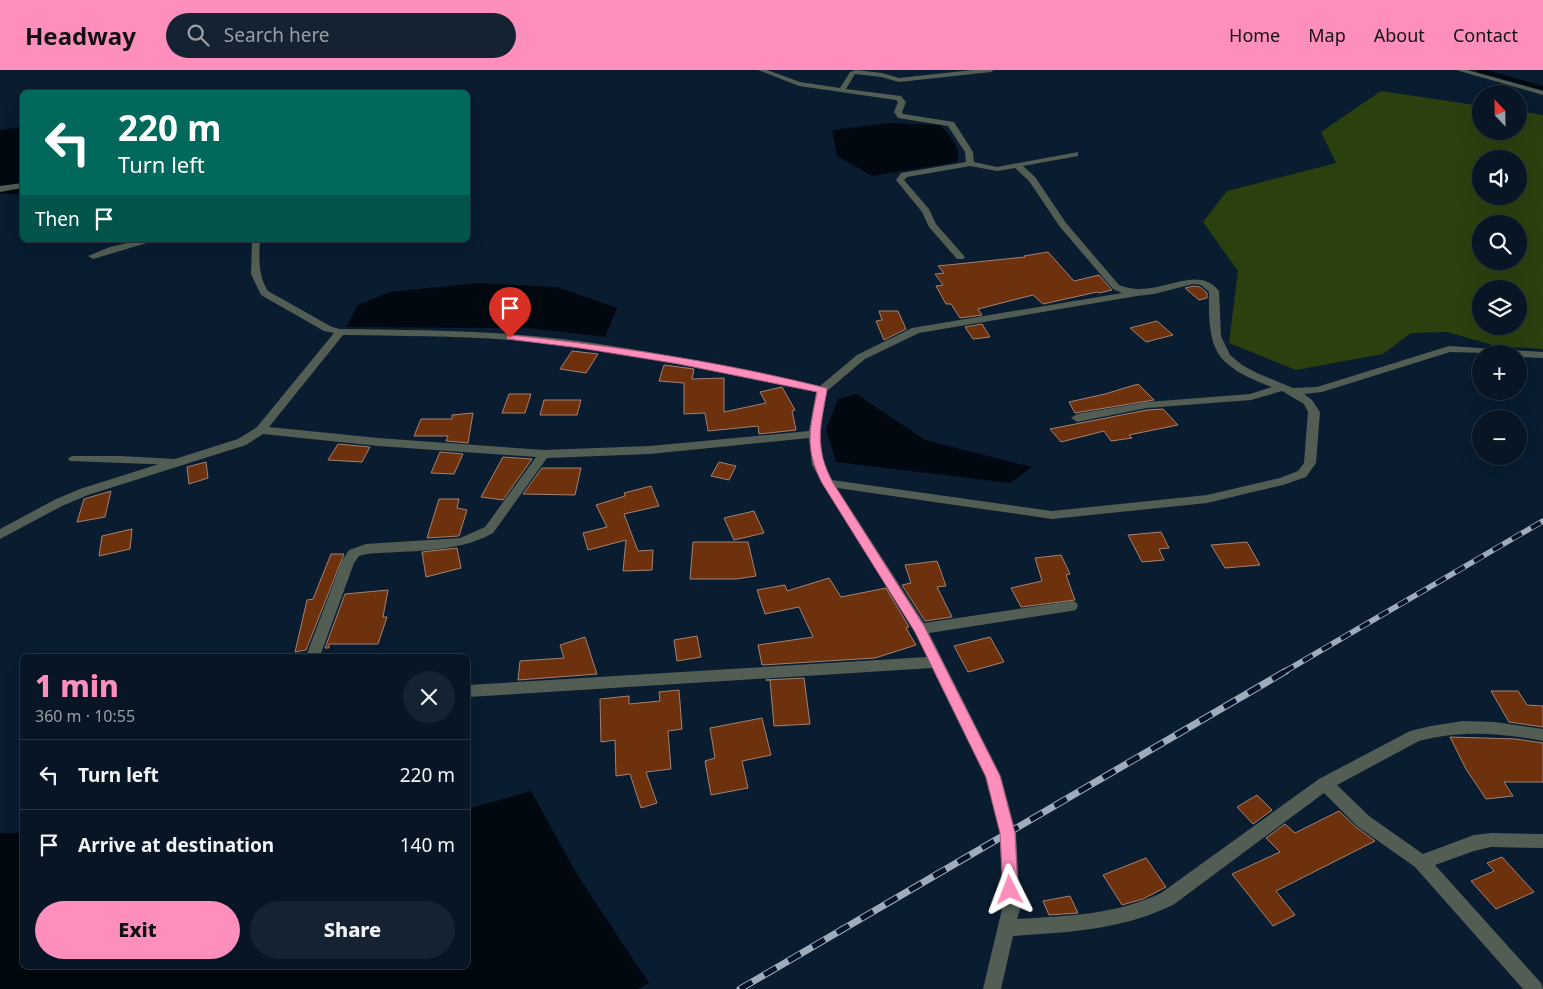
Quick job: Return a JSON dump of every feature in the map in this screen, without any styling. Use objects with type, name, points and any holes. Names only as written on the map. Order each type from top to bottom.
[{"type":"street","points":[[761,70],[799,84],[898,98],[902,102],[898,112],[901,116],[951,124],[969,152],[970,164]]},
{"type":"street","points":[[842,90],[852,73],[855,72],[882,75],[899,80],[991,70]]},
{"type":"street","points":[[1459,70],[1543,93]]},
{"type":"street","points":[[960,256],[932,225],[926,211],[900,178],[904,175],[970,164],[992,170],[1076,154]]},
{"type":"street","points":[[1018,166],[1032,179],[1063,225],[1116,288],[1133,294]]},
{"type":"street","points":[[0,189],[20,186]]},
{"type":"street","points":[[93,256],[144,242]]},
{"type":"street","points":[[256,242],[254,260],[259,286],[264,293],[328,329],[340,332],[493,336],[580,345],[679,361],[822,390]]},
{"type":"street","points":[[828,483],[1052,515],[1207,499],[1302,474],[1310,463],[1314,412],[1312,404],[1305,397],[1247,374],[1221,349],[1216,340],[1214,291],[1201,281],[1193,281],[1144,293],[916,330],[861,357],[822,390],[814,434],[818,465],[828,483],[920,629],[993,776],[1008,833],[1011,909],[992,989]]},
{"type":"street","points":[[0,535],[58,503],[84,492],[242,442],[261,430],[340,332]]},
{"type":"street","points":[[1076,418],[1147,405],[1251,397],[1288,390],[1318,390],[1449,349],[1543,355]]},
{"type":"street","points":[[261,430],[406,444],[544,454],[650,450],[814,434]]},
{"type":"street","points":[[313,654],[348,561],[354,553],[378,547],[461,542],[476,538],[489,530],[544,454]]},
{"type":"street","points":[[920,629],[1071,606]]},
{"type":"street","points":[[470,691],[938,662]]},
{"type":"street","points":[[1006,928],[1104,920],[1125,917],[1148,910],[1167,899],[1324,784],[1415,736],[1428,732],[1470,728],[1493,728],[1543,734]]},
{"type":"street","points":[[1324,784],[1362,821],[1421,862],[1535,989]]},
{"type":"street","points":[[1421,862],[1474,843],[1491,840],[1543,841]]},
{"type":"lane","points":[[73,459],[176,462]]},
{"type":"green space","points":[[1381,91],[1472,105],[1472,140],[1528,140],[1528,112],[1543,115],[1543,349],[1527,348],[1527,345],[1492,345],[1447,332],[1411,333],[1383,354],[1296,370],[1229,343],[1238,271],[1203,222],[1227,191],[1336,163],[1321,132]]},
{"type":"shaded area","points":[[888,123],[940,125],[956,146],[958,151],[957,162],[872,176],[837,156],[832,130]]},
{"type":"shaded area","points":[[20,127],[20,195],[0,193],[0,130]]},
{"type":"shaded area","points":[[477,283],[557,287],[617,308],[605,337],[529,328],[346,327],[358,305],[390,292]]},
{"type":"shaded area","points":[[856,394],[925,440],[1032,467],[1010,483],[836,462],[826,429],[838,399]]},
{"type":"shaded area","points":[[531,791],[578,876],[649,983],[638,989],[0,989],[0,833],[20,833],[20,969],[470,969],[470,808]]},
{"type":"building","points":[[1048,252],[1074,281],[1099,275],[1112,290],[1043,304],[1033,295],[978,309],[982,315],[960,318],[951,304],[946,304],[936,286],[943,285],[935,274],[944,273],[938,266],[1025,257]]},
{"type":"building","points":[[1200,287],[1207,293],[1207,298],[1199,300],[1185,288]]},
{"type":"building","points":[[879,311],[898,311],[906,329],[884,340],[876,321],[882,320]]},
{"type":"building","points":[[1157,321],[1173,335],[1146,342],[1130,328]]},
{"type":"building","points":[[982,324],[990,337],[973,339],[965,327]]},
{"type":"building","points":[[572,351],[598,354],[586,373],[560,369]]},
{"type":"building","points":[[664,365],[694,369],[692,379],[724,378],[724,412],[766,403],[760,392],[782,387],[795,410],[792,411],[796,430],[759,434],[758,426],[708,431],[705,413],[684,414],[684,383],[659,381]]},
{"type":"building","points":[[1138,384],[1154,400],[1075,413],[1069,402],[1105,394]]},
{"type":"building","points":[[509,394],[531,394],[525,413],[502,413]]},
{"type":"building","points":[[544,400],[581,400],[577,415],[540,415]]},
{"type":"building","points":[[1163,409],[1178,425],[1129,435],[1132,438],[1111,441],[1104,431],[1061,442],[1050,429],[1147,410]]},
{"type":"building","points":[[473,413],[468,443],[446,441],[448,436],[414,436],[421,419],[452,419],[452,415]]},
{"type":"building","points":[[338,444],[370,447],[362,462],[328,460]]},
{"type":"building","points":[[440,452],[463,454],[454,474],[431,473]]},
{"type":"building","points":[[503,457],[532,459],[503,500],[481,497]]},
{"type":"building","points":[[206,462],[208,478],[189,484],[187,467]]},
{"type":"building","points":[[719,462],[736,466],[729,480],[711,476]]},
{"type":"building","points":[[542,468],[581,468],[575,495],[523,494]]},
{"type":"building","points":[[651,486],[659,506],[624,514],[638,551],[653,550],[652,570],[623,571],[626,540],[588,550],[583,533],[607,527],[596,505],[625,496],[624,493]]},
{"type":"building","points":[[111,491],[105,517],[77,522],[84,499]]},
{"type":"building","points":[[439,499],[459,499],[457,508],[467,510],[459,536],[427,538]]},
{"type":"building","points":[[754,511],[764,533],[734,540],[724,518]]},
{"type":"building","points":[[132,529],[130,549],[99,556],[102,536]]},
{"type":"building","points":[[1161,532],[1169,548],[1159,549],[1164,560],[1142,562],[1128,535]]},
{"type":"building","points":[[693,542],[748,542],[756,576],[736,579],[690,579]]},
{"type":"building","points":[[1247,542],[1260,565],[1225,568],[1211,545]]},
{"type":"building","points":[[457,548],[461,568],[426,577],[422,552]]},
{"type":"building","points":[[331,554],[344,554],[306,650],[295,652],[307,600],[313,599]]},
{"type":"building","points":[[1061,555],[1070,574],[1066,575],[1075,600],[1021,607],[1011,588],[1042,581],[1035,558]]},
{"type":"building","points":[[937,561],[946,586],[937,587],[952,617],[925,621],[902,585],[911,583],[905,565]]},
{"type":"building","points":[[829,578],[841,597],[886,588],[909,627],[906,628],[916,645],[875,658],[762,665],[758,645],[813,637],[799,607],[765,614],[757,590],[785,585],[787,591]]},
{"type":"building","points":[[388,590],[383,617],[387,617],[378,644],[329,644],[329,648],[325,648],[345,594]]},
{"type":"building","points":[[697,636],[701,657],[677,661],[674,640]]},
{"type":"building","points":[[585,637],[597,674],[518,680],[520,661],[564,658],[560,645]]},
{"type":"building","points":[[990,637],[1004,662],[968,672],[954,646]]},
{"type":"building","points":[[804,678],[810,724],[774,726],[770,680],[766,680]]},
{"type":"building","points":[[679,690],[682,729],[668,731],[671,769],[646,772],[657,803],[641,808],[630,774],[616,776],[615,740],[601,742],[600,699],[629,696],[629,704],[660,701],[659,692]]},
{"type":"building","points":[[1491,691],[1518,691],[1527,705],[1543,706],[1543,727],[1509,722]]},
{"type":"building","points":[[762,718],[771,755],[742,761],[748,788],[711,795],[705,761],[715,758],[710,728]]},
{"type":"building","points":[[1450,737],[1516,739],[1543,743],[1543,782],[1504,782],[1513,796],[1486,799],[1466,769]]},
{"type":"building","points":[[1257,795],[1272,810],[1253,824],[1237,807]]},
{"type":"building","points":[[1339,811],[1375,841],[1276,891],[1295,915],[1273,926],[1232,874],[1280,852],[1266,838],[1285,824],[1295,833]]},
{"type":"building","points":[[1502,857],[1534,892],[1496,909],[1471,881],[1494,871],[1487,863]]},
{"type":"building","points":[[1146,858],[1166,887],[1143,899],[1122,905],[1103,875]]},
{"type":"building","points":[[1070,896],[1078,913],[1049,915],[1043,901]]},
{"type":"waterway","points":[[1478,70],[1543,88]]},
{"type":"railway","points":[[1284,672],[1543,521]]},
{"type":"railway","points":[[740,989],[1286,671]]},
{"type":"route","points":[[510,338],[580,345],[679,361],[822,390],[814,434],[818,465],[920,629],[993,776],[1008,833],[1010,890]]}]
